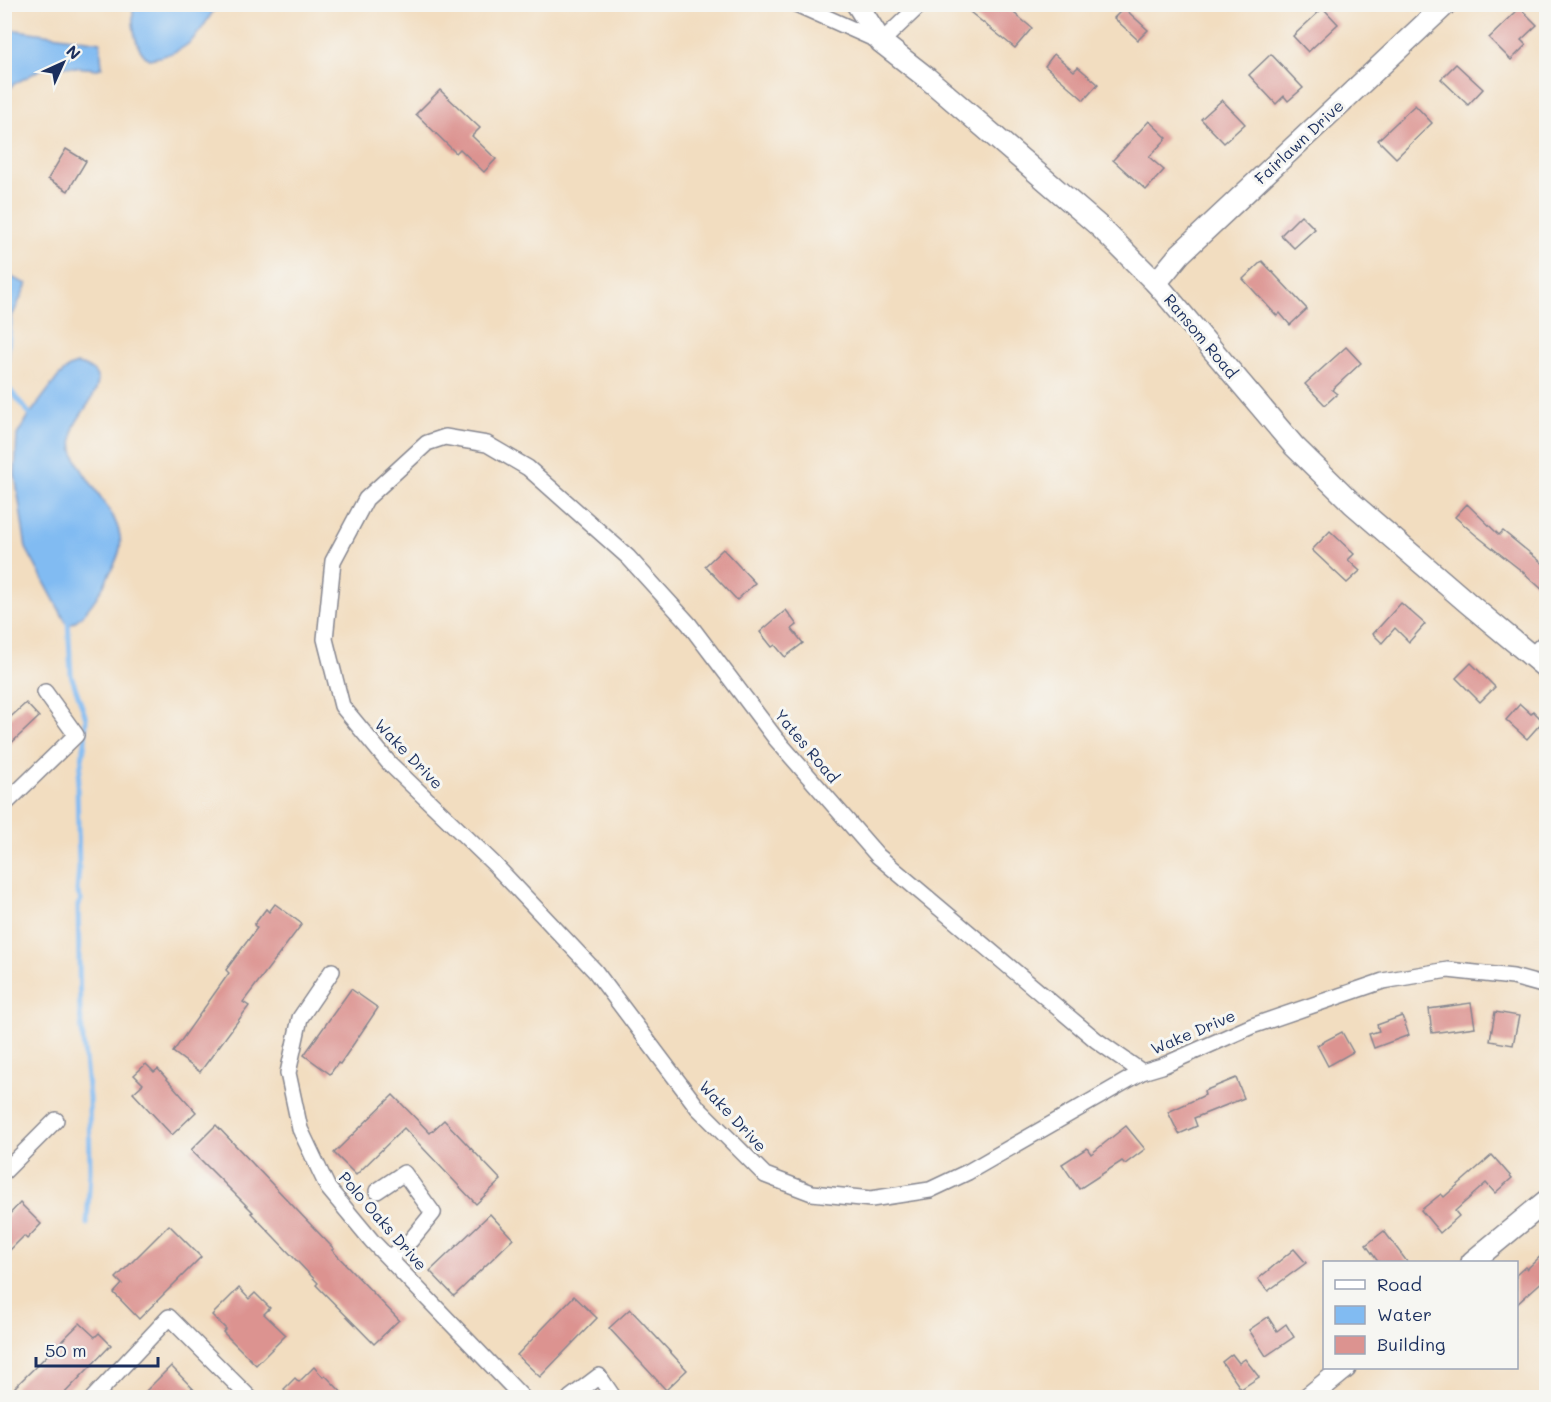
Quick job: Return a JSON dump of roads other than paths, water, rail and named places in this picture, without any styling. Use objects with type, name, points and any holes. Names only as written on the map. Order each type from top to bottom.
[{"type":"street","points":[[796,4],[881,42],[921,4]]},
{"type":"street","name":"Ransom Road","points":[[857,4],[881,42],[927,78],[1091,220],[1156,283],[1294,446],[1347,498],[1539,662]]},
{"type":"street","name":"Fairlawn Drive","points":[[1156,283],[1180,254],[1446,4]]},
{"type":"street","name":"Wake Drive","points":[[459,440],[445,437],[427,443],[366,499],[333,561],[325,639],[342,706],[389,763],[494,864],[595,971],[698,1108],[765,1175],[812,1193],[871,1199],[930,1190],[968,1172],[1142,1072],[1162,1066],[1252,1026],[1383,981],[1448,970],[1513,977],[1546,986]]},
{"type":"street","name":"Yates Road","points":[[459,440],[487,444],[528,468],[628,557],[689,624],[776,739],[878,856],[1096,1040],[1142,1072]]},
{"type":"street","points":[[1539,662],[1546,641]]},
{"type":"street","points":[[4,805],[76,735],[45,692]]},
{"type":"street","name":"Polo Oaks Drive","points":[[332,970],[300,1018],[288,1072],[300,1129],[328,1188],[389,1258],[523,1398]]},
{"type":"street","points":[[4,1172],[56,1120]]},
{"type":"street","points":[[377,1191],[404,1173],[433,1213],[411,1240],[389,1258]]},
{"type":"street","points":[[1474,1261],[1546,1201]]},
{"type":"street","points":[[93,1398],[169,1317],[250,1398]]},
{"type":"street","points":[[1308,1398],[1344,1369]]},
{"type":"street","points":[[570,1398],[599,1376],[614,1398]]},
{"type":"water","points":[[134,4],[217,5],[197,35],[183,48],[149,59],[137,42],[133,26]]},
{"type":"water","points":[[16,30],[100,42],[102,67],[98,69],[49,65],[14,84],[5,92],[5,31]]},
{"type":"water","points":[[5,263],[13,278],[27,284],[10,321],[5,323]]},
{"type":"water","points":[[77,364],[93,371],[97,377],[97,384],[74,427],[73,450],[85,474],[110,511],[120,536],[120,548],[118,557],[95,600],[80,618],[68,626],[26,548],[15,475],[17,435],[58,377],[69,367]]},
{"type":"waterway","points":[[4,316],[10,321],[5,384],[30,414],[32,420]]},
{"type":"waterway","points":[[68,620],[71,675],[86,718],[85,742],[77,787],[79,868],[77,891],[81,900],[78,905],[80,1012],[89,1098],[90,1172],[87,1224]]}]
